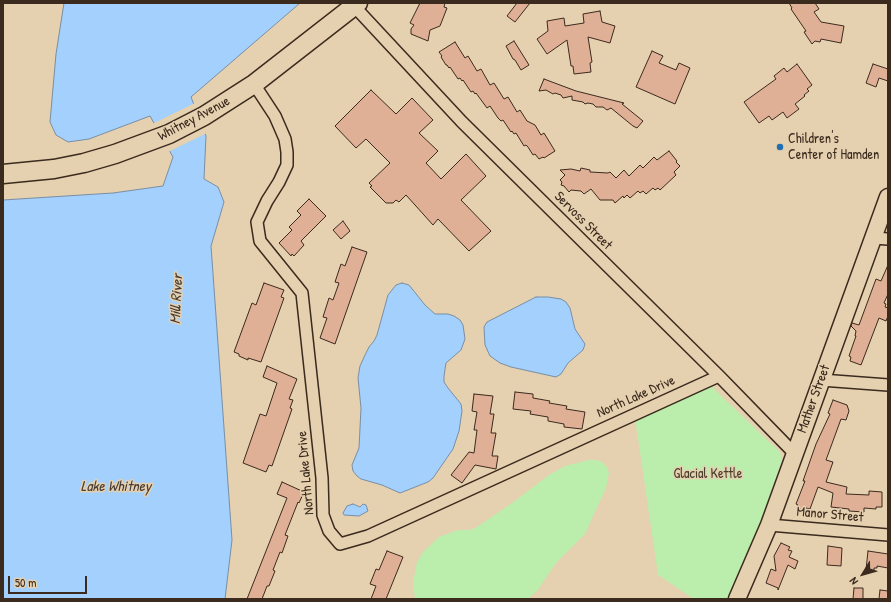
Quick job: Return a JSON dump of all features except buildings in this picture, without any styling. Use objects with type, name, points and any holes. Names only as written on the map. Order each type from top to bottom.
[{"type":"main road","name":"Whitney Avenue","points":[[3,174],[54,169],[115,154],[157,139],[204,116],[254,84],[356,4]]},
{"type":"street","name":"Servoss Street","points":[[356,4],[462,122],[719,376],[795,454]]},
{"type":"street","name":"North Lake Drive","points":[[254,84],[275,116],[285,139],[287,152],[287,165],[279,182],[266,201],[257,222],[260,241],[302,293],[322,478],[323,515],[328,532],[340,544],[368,536],[719,376]]},
{"type":"street","name":"Mather Street","points":[[737,599],[769,525],[821,380],[880,238],[888,197]]},
{"type":"street","points":[[821,380],[888,385]]},
{"type":"street","name":"Manor Street","points":[[769,525],[888,535]]},
{"type":"green space","name":"Glacial Kettle","points":[[711,386],[780,452],[782,460],[749,557],[730,599],[694,599],[658,575],[635,418]]},
{"type":"green space","points":[[589,460],[602,462],[607,467],[609,473],[606,488],[585,534],[556,563],[537,591],[528,599],[415,599],[413,582],[417,562],[423,552],[439,537],[458,530],[470,530],[477,527],[549,475],[565,466]]},
{"type":"water","name":"Lake Whitney","points":[[64,3],[300,3],[191,97],[206,136],[204,179],[218,187],[224,202],[211,246],[232,540],[225,599],[3,599],[3,200],[113,193],[163,186],[173,157],[150,116],[89,139],[68,142],[56,135],[50,122],[56,54]]},
{"type":"water","points":[[402,283],[409,285],[425,305],[435,314],[448,314],[460,320],[463,325],[465,339],[461,350],[446,363],[444,376],[444,382],[461,404],[462,411],[459,431],[453,449],[433,478],[428,482],[400,493],[382,485],[361,479],[353,471],[352,465],[359,448],[361,408],[358,378],[360,366],[369,347],[377,335],[388,295],[396,285]]},
{"type":"water","points":[[536,297],[561,299],[566,302],[570,308],[575,329],[585,344],[583,350],[568,363],[561,374],[556,377],[511,367],[500,363],[490,356],[485,345],[484,327],[487,322]]},
{"type":"water","points":[[353,504],[360,507],[363,504],[366,505],[368,511],[359,516],[344,515],[343,513],[347,506]]},
{"type":"pier","points":[[195,103],[207,133],[168,152],[152,124]]},
{"type":"place","name":"Children's Center of Hamden","points":[[780,147]]},
{"type":"water label","name":"Mill River","points":[[177,299]]}]
